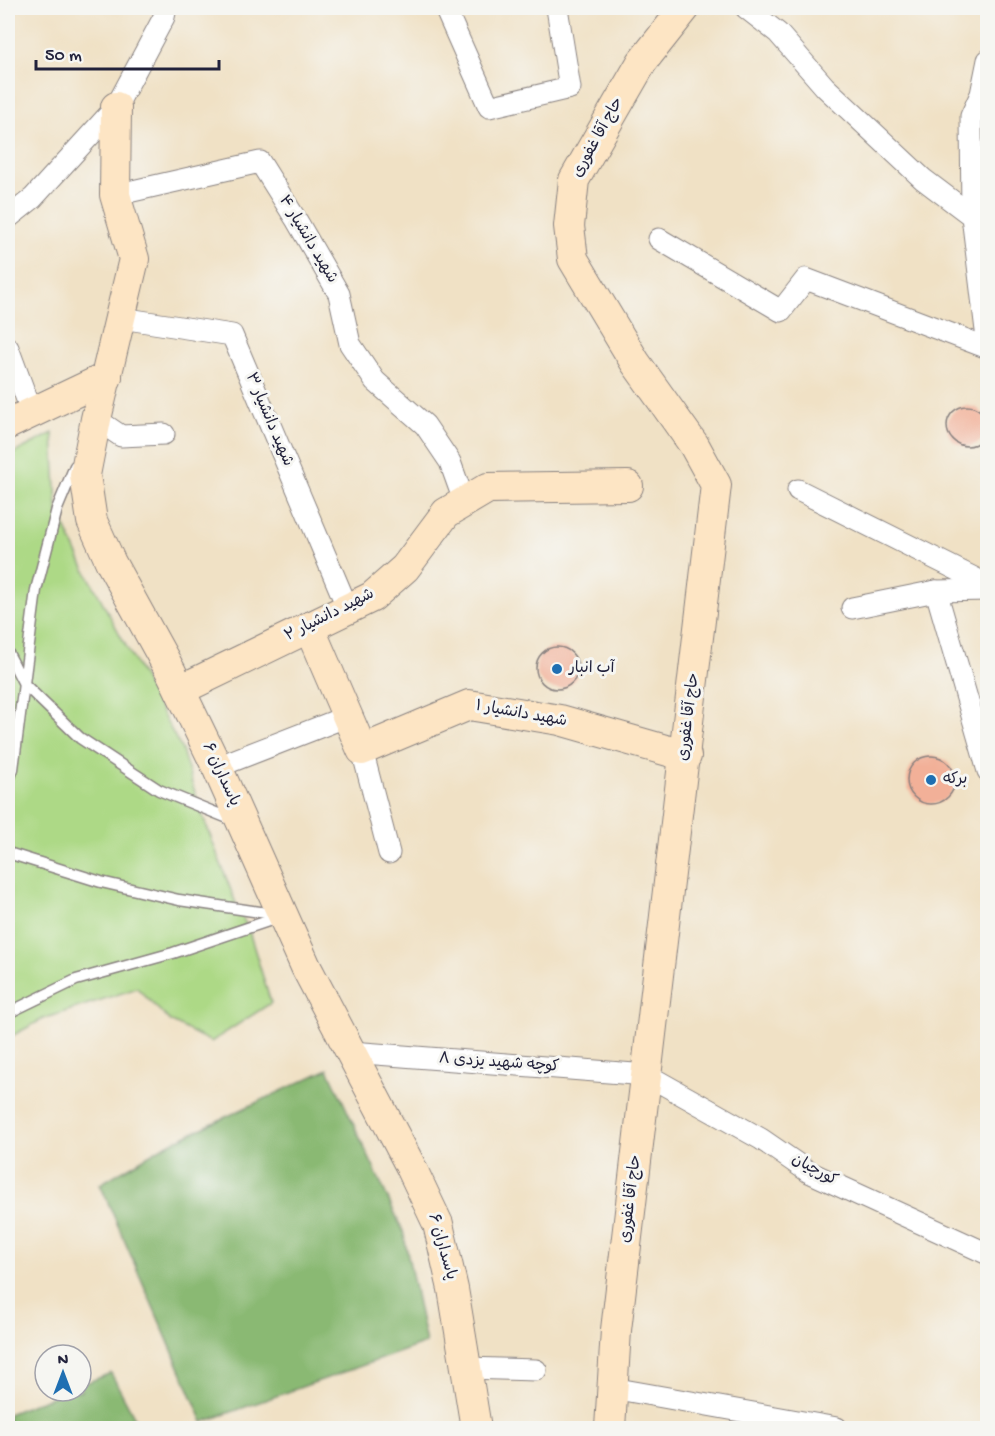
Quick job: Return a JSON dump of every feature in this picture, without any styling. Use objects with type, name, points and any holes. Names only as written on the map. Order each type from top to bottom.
[{"type":"street","points":[[8,218],[33,198],[116,107],[164,17],[166,8]]},
{"type":"street","points":[[445,8],[489,107],[570,88],[557,8]]},
{"type":"street","name":"حاج آقا غفوری","points":[[642,62],[661,8]]},
{"type":"street","name":"حاج آقا غفوری","points":[[609,1428],[616,1330],[686,756],[716,485],[694,445],[635,362],[578,268],[573,259],[569,226],[574,180],[642,62],[685,8]]},
{"type":"street","points":[[746,8],[778,33],[825,87],[923,179],[972,216]]},
{"type":"street","points":[[659,239],[781,311],[806,279],[987,348],[972,216],[981,94],[987,60]]},
{"type":"street","name":"پاسداران ۶","points":[[116,107],[114,195],[134,259],[85,475],[92,521],[111,563],[180,690],[217,767],[306,967],[410,1165],[438,1224],[453,1289],[476,1428]]},
{"type":"street","name":"شهید دانشیار ۴","points":[[114,195],[260,162],[339,294],[350,344],[375,381],[425,426],[450,462],[464,501]]},
{"type":"street","name":"شهید دانشیار ۳","points":[[121,318],[232,335],[348,609]]},
{"type":"street","points":[[8,348],[20,418],[106,377]]},
{"type":"street","points":[[96,419],[121,436],[164,434]]},
{"type":"street","name":"شهید دانشیار ۲","points":[[180,690],[372,597],[405,568],[446,513],[488,488],[628,486]]},
{"type":"street","points":[[798,490],[987,585]]},
{"type":"street","points":[[852,608],[936,591],[987,590]]},
{"type":"street","points":[[936,591],[987,771]]},
{"type":"street","points":[[309,627],[362,750],[389,853]]},
{"type":"street","name":"شهید دانشیار ۱","points":[[362,750],[469,705],[560,720],[686,756]]},
{"type":"street","points":[[217,767],[348,716]]},
{"type":"street","name":"کوچه شهید یزدی ۸","points":[[351,1052],[647,1075]]},
{"type":"street","name":"کورچیان","points":[[647,1075],[760,1139],[809,1172],[987,1254]]},
{"type":"street","points":[[466,1368],[536,1370]]},
{"type":"street","points":[[612,1388],[837,1428]]},
{"type":"lane","points":[[8,782],[13,769],[36,590],[57,509],[96,419]]},
{"type":"lane","points":[[8,653],[24,684],[80,738],[159,790],[242,823]]},
{"type":"lane","points":[[8,853],[123,887],[179,900],[283,916]]},
{"type":"lane","points":[[8,1013],[76,980],[173,953],[283,916]]},
{"type":"green space","points":[[53,433],[57,509],[82,564],[182,750],[199,806],[238,909],[248,928],[271,1003],[211,1042],[170,1021],[137,988],[43,1019],[8,1038],[8,456]]},
{"type":"green space","points":[[328,1069],[403,1231],[426,1343],[203,1422],[100,1184],[164,1146]]},
{"type":"green space","points":[[111,1373],[140,1428],[8,1428],[8,1414],[36,1403],[93,1403],[93,1380]]},
{"type":"building","points":[[967,406],[975,407],[981,412],[986,418],[986,434],[981,440],[975,445],[967,446],[959,445],[953,440],[948,434],[947,426],[948,418],[953,412],[959,407]]},
{"type":"building","name":"آب انبار","points":[[557,647],[572,653],[578,668],[572,683],[557,689],[542,683],[536,668],[542,653]]},
{"type":"building","name":"برکه","points":[[931,756],[948,763],[955,780],[948,797],[931,804],[914,797],[907,780],[914,763]]},
{"type":"place","name":"آب انبار","points":[[557,669]]},
{"type":"place","name":"برکه","points":[[931,780]]}]
